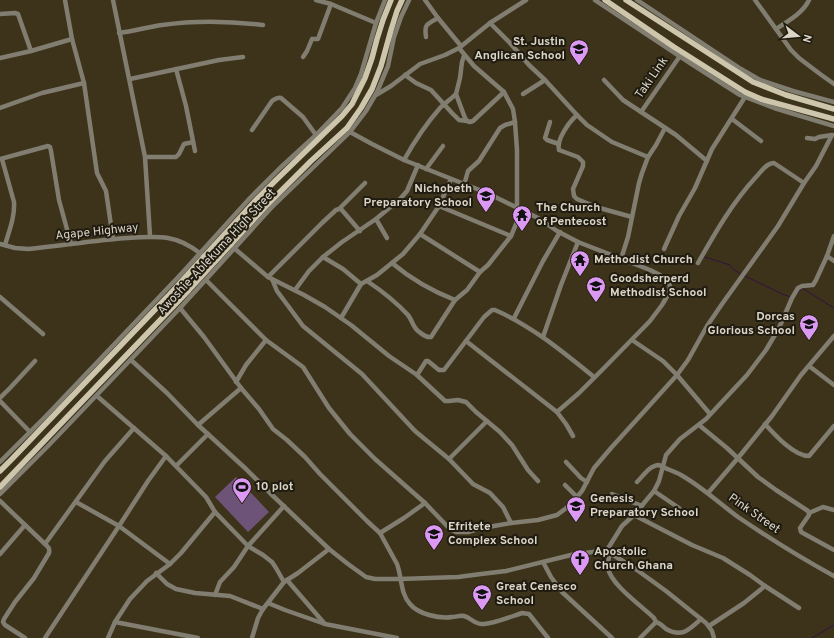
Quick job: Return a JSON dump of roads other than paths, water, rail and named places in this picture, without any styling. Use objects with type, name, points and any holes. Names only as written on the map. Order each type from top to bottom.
[{"type":"main road","name":"Awoshie-Ablekuma High Street","points":[[0,471],[252,200],[342,116],[352,104],[365,78],[369,57],[391,0]]},
{"type":"main road","points":[[605,0],[716,76],[745,92],[761,99],[834,119]]},
{"type":"main road","points":[[626,0],[753,82],[786,95],[834,108]]},
{"type":"main road","name":"Awoshie-Ablekuma High Street","points":[[0,487],[190,290],[267,205],[311,160],[340,139],[372,89],[381,66],[390,30],[397,11],[404,2]]},
{"type":"main road","points":[[12,459],[15,466],[18,468]]},
{"type":"street","points":[[66,0],[72,39],[84,83],[97,173],[106,191],[113,239]]},
{"type":"street","points":[[113,0],[145,157],[150,236]]},
{"type":"street","points":[[316,0],[332,4],[376,23]]},
{"type":"street","name":"Awoshie-Ablekuma High Street","points":[[0,462],[166,294],[222,228],[252,200],[280,168],[316,135],[342,108],[354,88],[369,57],[376,23],[385,0]]},
{"type":"street","points":[[367,281],[390,297],[412,321],[417,330],[426,337],[431,337],[455,300],[468,290],[480,272],[488,265],[511,236],[519,209],[517,150],[513,109],[504,92],[464,56],[460,47],[425,0]]},
{"type":"street","points":[[376,95],[391,86],[420,64],[445,55],[460,47],[490,23],[526,0]]},
{"type":"street","points":[[206,280],[266,340],[303,367],[329,408],[350,434],[375,459],[425,503],[447,526],[456,532],[468,532],[511,523],[538,520],[557,515],[566,509],[577,497],[594,468],[610,448],[678,375],[707,326],[778,226],[816,166],[833,136],[834,125],[774,108],[745,97],[716,76],[680,56],[595,0]]},
{"type":"street","points":[[637,0],[760,80],[834,102]]},
{"type":"street","points":[[755,0],[791,50],[802,61],[834,84]]},
{"type":"street","points":[[776,29],[796,15],[809,0]]},
{"type":"street","name":"Awoshie-Ablekuma High Street","points":[[0,494],[97,396],[272,207],[340,139],[350,132],[376,95],[388,66],[404,2]]},
{"type":"street","points":[[303,57],[312,39],[318,39],[332,4]]},
{"type":"street","points":[[0,14],[18,14],[31,51]]},
{"type":"street","points":[[426,37],[426,26],[438,18]]},
{"type":"street","points":[[119,33],[161,25],[199,22],[263,25]]},
{"type":"street","points":[[490,23],[510,43],[529,66],[545,80],[587,125],[612,142],[648,157]]},
{"type":"street","points":[[0,58],[72,39]]},
{"type":"street","points":[[464,56],[456,94],[467,122]]},
{"type":"street","name":"Taki Link","points":[[641,112],[680,56]]},
{"type":"street","points":[[130,80],[219,60],[243,57]]},
{"type":"street","points":[[176,69],[186,106],[195,151]]},
{"type":"street","points":[[405,75],[416,83],[431,90],[459,120],[467,122],[473,121],[504,92]]},
{"type":"street","points":[[523,94],[545,80]]},
{"type":"street","points":[[604,80],[623,100],[676,135],[707,161]]},
{"type":"street","points":[[0,108],[42,93],[84,83]]},
{"type":"street","points":[[404,160],[427,124],[444,104],[456,94]]},
{"type":"street","points":[[252,130],[272,101],[278,97],[303,117],[316,135]]},
{"type":"street","points":[[664,249],[679,216],[695,188],[712,149],[745,97]]},
{"type":"street","points":[[577,115],[563,132],[558,147],[559,150],[578,158],[583,162],[583,166],[573,189],[574,196],[577,199],[596,206],[632,217]]},
{"type":"street","points":[[732,119],[762,141]]},
{"type":"street","points":[[464,185],[468,171],[479,161],[500,128],[504,124],[515,122]]},
{"type":"street","points":[[550,122],[545,138],[559,144]]},
{"type":"street","points":[[622,259],[639,183],[648,157],[665,128]]},
{"type":"street","points":[[350,132],[404,160],[426,168],[451,180],[487,193],[538,218],[578,242],[650,270],[667,280],[670,286],[669,293],[650,321],[579,393],[557,412]]},
{"type":"street","points":[[807,138],[815,139],[819,137],[833,136]]},
{"type":"street","points":[[145,157],[176,157],[184,144],[193,142]]},
{"type":"street","points":[[2,245],[14,216],[14,202],[1,159],[48,146],[50,147],[51,151],[59,200],[71,244]]},
{"type":"street","points":[[426,168],[444,146]]},
{"type":"street","points":[[698,263],[736,201],[766,166],[774,163],[804,183]]},
{"type":"street","points":[[295,290],[309,271],[323,257],[376,219],[407,192],[418,165]]},
{"type":"street","points":[[340,318],[361,284],[377,275],[403,254],[420,234],[440,206],[451,180]]},
{"type":"street","points":[[270,278],[322,223],[339,209],[365,183]]},
{"type":"street","points":[[440,206],[511,236]]},
{"type":"street","points":[[339,209],[341,209],[360,231]]},
{"type":"street","points":[[376,219],[387,238]]},
{"type":"street","points":[[514,318],[560,232]]},
{"type":"street","points":[[420,234],[480,272]]},
{"type":"street","name":"Agape Highway","points":[[2,245],[28,249],[150,236],[169,238],[184,242],[201,254]]},
{"type":"street","points":[[701,619],[688,632],[682,635],[674,634],[668,631],[656,622],[654,618],[621,589],[611,577],[608,570],[609,552],[622,526],[642,506],[654,491],[664,468],[666,455],[680,439],[699,425],[747,375],[766,350],[779,328],[798,288],[813,285],[827,256],[834,236]]},
{"type":"street","points":[[543,337],[578,242]]},
{"type":"street","points":[[234,248],[270,278],[295,290],[351,325],[389,356],[417,375],[445,401],[458,400],[466,402],[500,432],[512,445],[528,470],[538,481]]},
{"type":"street","points":[[827,256],[834,261]]},
{"type":"street","points":[[323,257],[361,284]]},
{"type":"street","points":[[392,263],[429,289],[455,300]]},
{"type":"street","points":[[270,278],[277,291],[303,326],[362,374],[415,431],[449,459],[473,484],[490,493],[500,504],[511,523]]},
{"type":"street","points":[[0,297],[42,334]]},
{"type":"street","points":[[180,308],[204,337],[236,382],[259,409],[273,429],[305,457],[320,474],[380,533],[399,568],[402,590],[409,603],[415,610],[423,614],[451,618],[464,616],[479,624],[485,624],[526,613],[531,616],[548,638]]},
{"type":"street","points":[[417,375],[426,361],[439,370],[444,370],[484,317],[492,310],[495,310],[514,318],[543,337],[594,377]]},
{"type":"street","points":[[708,493],[765,424],[801,375],[833,339]]},
{"type":"street","points":[[236,382],[246,365],[266,340]]},
{"type":"street","points":[[632,340],[663,362],[678,375],[710,414]]},
{"type":"street","points":[[466,341],[557,412],[573,436]]},
{"type":"street","points":[[131,360],[329,549],[366,577],[375,579],[458,577],[506,571],[571,555],[609,552],[666,591],[701,619],[712,630],[714,638]]},
{"type":"street","points":[[30,432],[0,400],[35,361]]},
{"type":"street","points":[[809,366],[834,385]]},
{"type":"street","points":[[198,425],[241,388]]},
{"type":"street","points":[[97,396],[166,456],[206,497],[215,512],[248,546],[268,558],[286,581],[325,624]]},
{"type":"street","points":[[449,459],[487,421]]},
{"type":"street","points":[[765,424],[773,434],[789,448],[804,456],[809,456],[834,426]]},
{"type":"street","points":[[699,425],[727,448],[758,477],[809,513]]},
{"type":"street","points":[[45,544],[105,461],[134,428]]},
{"type":"street","points":[[176,466],[208,434]]},
{"type":"street","points":[[44,638],[166,456]]},
{"type":"street","points":[[566,462],[581,478],[587,482]]},
{"type":"street","points":[[638,482],[655,465],[664,468]]},
{"type":"street","name":"Pink Street","points":[[664,468],[679,474],[708,493],[730,511],[752,526],[810,563],[834,576]]},
{"type":"street","points":[[565,485],[577,497]]},
{"type":"street","points":[[654,491],[679,508]]},
{"type":"street","points":[[612,494],[642,506]]},
{"type":"street","points":[[0,501],[45,544],[49,550],[49,553],[34,578],[13,605],[3,622],[5,626],[25,638]]},
{"type":"street","points":[[76,502],[119,526],[170,564]]},
{"type":"street","points":[[380,533],[425,503]]},
{"type":"street","points":[[215,595],[220,582],[237,564],[248,546],[284,506]]},
{"type":"street","points":[[834,510],[828,507],[823,507],[809,513],[800,528],[801,532],[834,550]]},
{"type":"street","points":[[108,638],[130,599],[147,581],[170,564],[181,553],[215,512]]},
{"type":"street","points":[[634,514],[692,545],[723,558],[750,574],[765,586],[799,608]]},
{"type":"street","points":[[0,554],[25,525]]},
{"type":"street","points":[[252,638],[257,622],[264,609],[286,581],[329,549]]},
{"type":"street","points":[[543,562],[562,592],[612,638]]},
{"type":"street","points":[[156,573],[167,584],[176,589],[195,594],[230,596],[264,609]]},
{"type":"street","points":[[709,626],[744,603],[765,586]]},
{"type":"street","points":[[268,603],[325,624],[397,638]]},
{"type":"street","points":[[116,622],[198,638]]},
{"type":"street","points":[[640,638],[656,622]]},
{"type":"waterway","points":[[705,257],[730,265],[742,275]]},
{"type":"waterway","points":[[745,276],[791,297]]},
{"type":"waterway","points":[[797,294],[802,288],[834,308]]},
{"type":"waterway","points":[[812,638],[834,625]]},
{"type":"place","name":"St. Justin Anglican School","points":[[579,66]]},
{"type":"place","name":"Nichobeth Preparatory School","points":[[486,213]]},
{"type":"place","name":"The Church of Pentecost","points":[[522,232]]},
{"type":"place","name":"Methodist Church","points":[[580,277]]},
{"type":"place","name":"Goodsherperd Methodist School","points":[[596,303]]},
{"type":"place","name":"Dorcas Glorious School","points":[[809,341]]},
{"type":"place","name":"10 plot","points":[[242,504]]},
{"type":"place","name":"Genesis Preparatory School","points":[[576,523]]},
{"type":"place","name":"Efritete Complex School","points":[[434,551]]},
{"type":"place","name":"Apostolic Church Ghana","points":[[580,576]]},
{"type":"place","name":"Great Cenesco School","points":[[482,611]]}]
